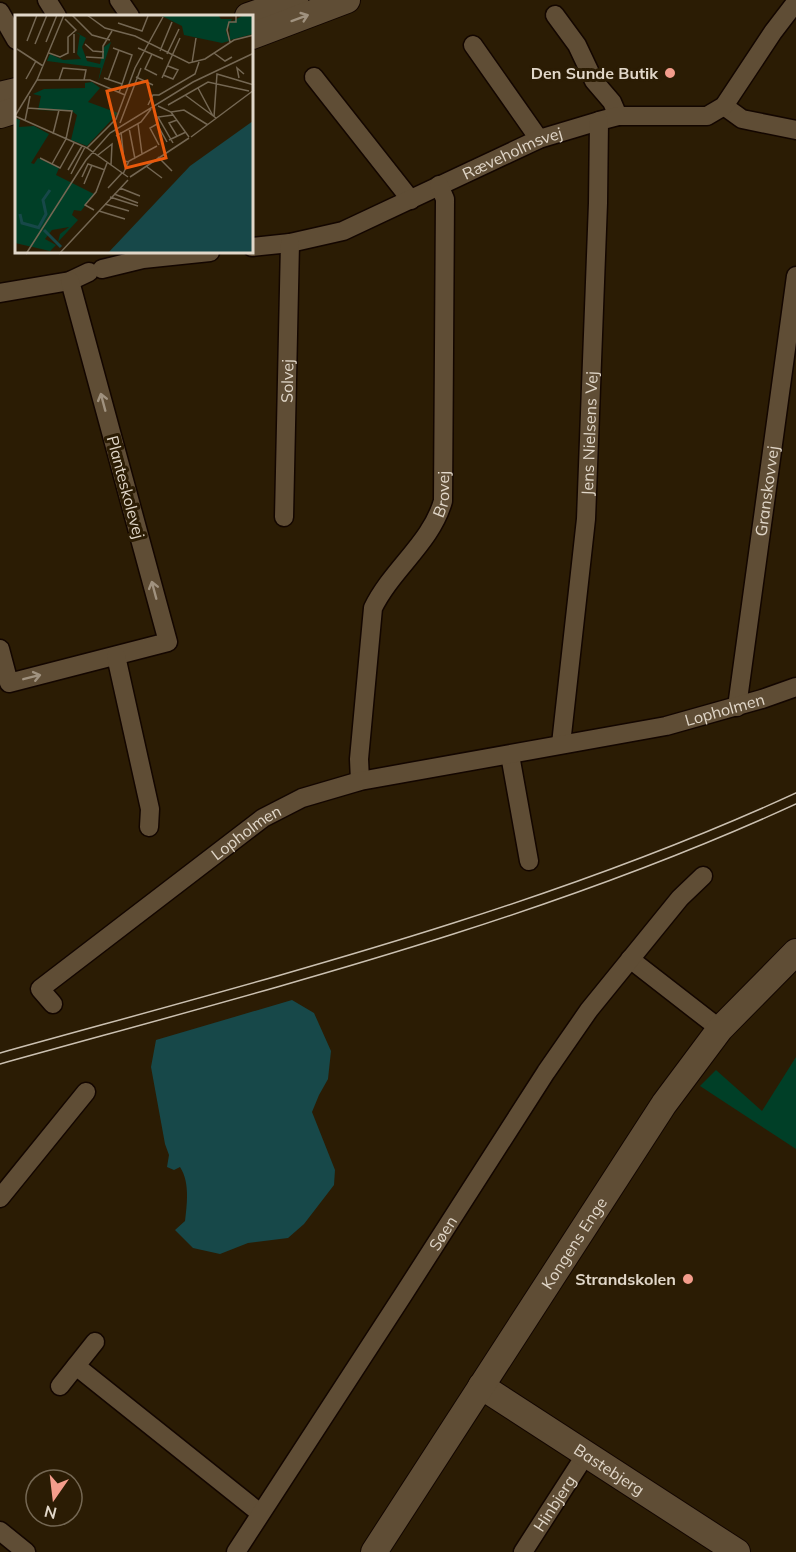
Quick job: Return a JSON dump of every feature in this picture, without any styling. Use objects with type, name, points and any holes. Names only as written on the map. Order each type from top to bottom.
[{"type":"street","points":[[47,0],[56,15]]},
{"type":"street","points":[[119,0],[129,15]]},
{"type":"street","points":[[251,15],[293,0]]},
{"type":"street","points":[[254,35],[347,0]]},
{"type":"street","points":[[796,2],[773,32],[724,106],[742,119],[796,130]]},
{"type":"street","points":[[0,12],[15,38]]},
{"type":"street","points":[[555,15],[577,45],[594,81],[612,102],[618,116]]},
{"type":"street","points":[[473,45],[539,139]]},
{"type":"street","points":[[314,77],[411,200]]},
{"type":"street","points":[[0,95],[15,91]]},
{"type":"street","name":"Ræveholmsvej","points":[[254,247],[290,243],[343,231],[539,139],[599,121],[618,116],[700,117],[707,116],[724,106]]},
{"type":"street","points":[[0,115],[15,110]]},
{"type":"street","name":"Jens Nielsens Vej","points":[[561,744],[586,519],[599,121]]},
{"type":"street","name":"Brovej","points":[[360,781],[359,759],[373,608],[382,590],[430,531],[438,518],[443,501],[445,198],[439,185]]},
{"type":"street","name":"Solvej","points":[[284,517],[290,243]]},
{"type":"street","points":[[0,293],[70,280],[96,270],[143,259],[191,254]]},
{"type":"street","name":"Granskovvej","points":[[737,707],[796,276]]},
{"type":"street","name":"Planteskolevej","points":[[0,648],[9,683],[168,642],[70,280]]},
{"type":"street","points":[[116,656],[150,809],[149,827]]},
{"type":"street","name":"Lopholmen","points":[[53,1004],[40,989],[262,818],[302,798],[360,781],[666,726],[737,707],[796,687]]},
{"type":"street","points":[[510,754],[529,861]]},
{"type":"street","name":"Søen","points":[[236,1552],[546,1072],[589,1010],[680,898],[703,876]]},
{"type":"street","name":"Kongens Enge","points":[[374,1552],[664,1104],[720,1029],[796,952]]},
{"type":"street","points":[[630,959],[720,1029]]},
{"type":"street","points":[[0,1198],[86,1092]]},
{"type":"street","points":[[60,1386],[95,1342]]},
{"type":"street","points":[[75,1366],[260,1513]]},
{"type":"street","name":"Bastebjerg","points":[[481,1386],[737,1552]]},
{"type":"street","name":"Hinbjerg","points":[[523,1552],[586,1454]]},
{"type":"street","points":[[0,1531],[26,1552]]},
{"type":"green space","points":[[796,1057],[796,1149],[700,1086],[716,1070],[762,1111]]},
{"type":"water","points":[[292,1000],[314,1013],[331,1051],[328,1079],[312,1112],[335,1170],[334,1185],[304,1224],[288,1238],[248,1243],[220,1254],[193,1248],[175,1230],[185,1221],[187,1186],[180,1167],[174,1170],[167,1167],[169,1155],[151,1067],[156,1040]]},
{"type":"tram line","points":[[0,1053],[303,969],[503,907],[700,835],[796,793]]},
{"type":"tram line","points":[[0,1064],[303,980],[503,918],[700,846],[796,804]]},
{"type":"place","name":"Den Sunde Butik","points":[[670,73]]},
{"type":"place","name":"Strandskolen","points":[[688,1279]]}]
